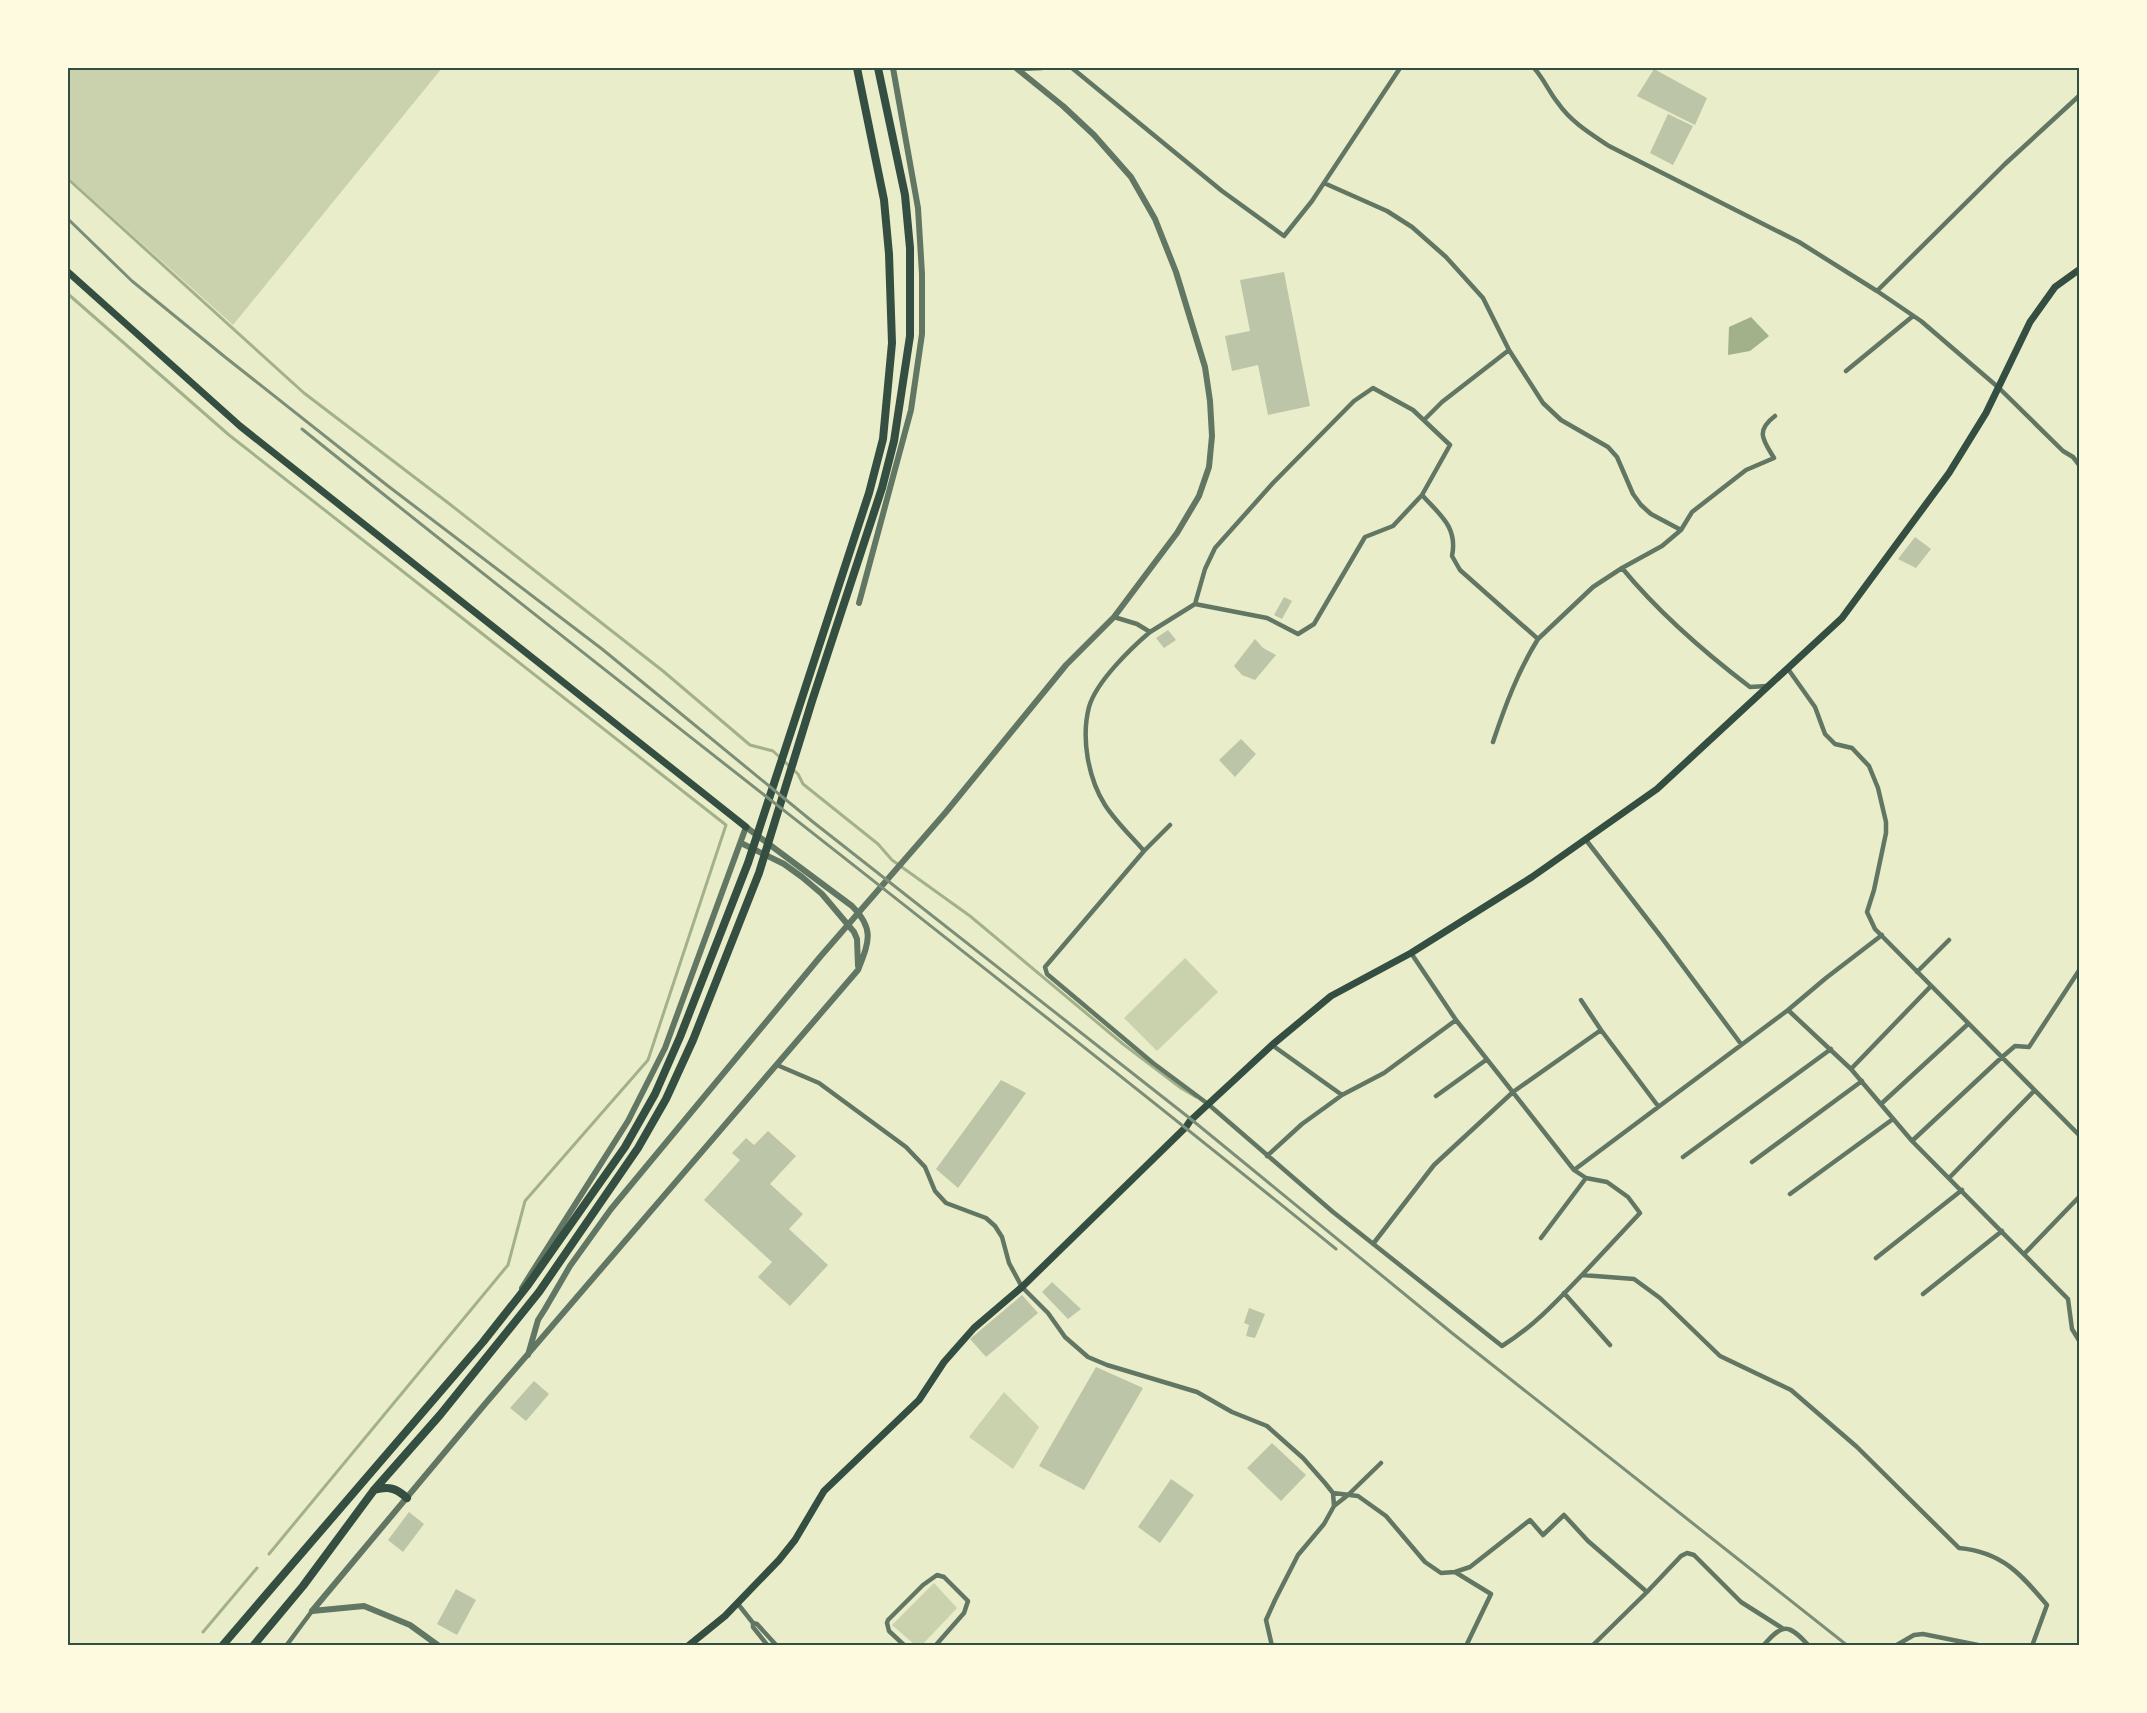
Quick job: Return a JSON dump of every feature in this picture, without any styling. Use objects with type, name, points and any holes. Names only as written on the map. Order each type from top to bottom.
[{"type":"main road","points":[[222,1646],[456,1375],[528,1285],[625,1147],[655,1094],[680,1037],[748,863],[869,493],[882,439],[892,332],[889,254],[884,200],[857,68]]},
{"type":"main road","points":[[253,1646],[303,1586],[374,1490],[465,1385],[539,1292],[638,1148],[666,1099],[693,1040],[759,873],[812,701],[882,488],[894,441],[910,336],[910,248],[905,195],[878,68]]},
{"type":"main road","points":[[688,1646],[738,1604],[795,1540],[824,1491],[919,1400],[944,1362],[974,1328],[1022,1287],[1208,1104],[1272,1045],[1331,996],[1411,954],[1532,877],[1657,789],[1842,618],[1949,473],[1999,388],[2030,322],[2055,287],[2079,269]]},
{"type":"main road","points":[[68,272],[240,426],[746,827]]},
{"type":"main road","points":[[374,1490],[389,1487],[396,1489],[407,1498]]},
{"type":"street","points":[[859,603],[911,410],[922,334],[922,274],[918,208],[893,68]]},
{"type":"street","points":[[1017,68],[1042,68]]},
{"type":"street","points":[[528,1355],[538,1320],[570,1266],[611,1209],[820,957],[946,812],[1066,664],[1114,617],[1177,533],[1199,496],[1209,467],[1212,436],[1205,368],[1176,272],[1155,219],[1131,177],[1094,135],[1017,68]]},
{"type":"street","points":[[1072,68],[1222,190],[1284,236],[1324,183],[1400,68]]},
{"type":"street","points":[[1534,68],[1542,76],[1557,103],[1571,118],[1609,146],[1799,242],[1913,316],[1999,388],[2063,451],[2073,457],[2079,466]]},
{"type":"street","points":[[1877,291],[2005,164],[2079,95]]},
{"type":"street","points":[[1324,183],[1388,211],[1412,227],[1446,257],[1483,298],[1509,350],[1543,403],[1561,420],[1608,447],[1617,457],[1641,505],[1651,514],[1681,530]]},
{"type":"street","points":[[1846,371],[1913,316]]},
{"type":"street","points":[[1425,419],[1442,402],[1509,350]]},
{"type":"street","points":[[1144,851],[1105,804],[1090,770],[1085,737],[1089,705],[1105,680],[1130,650],[1150,632],[1195,604],[1205,569],[1215,548],[1254,503],[1354,401],[1372,388],[1400,402],[1425,419],[1450,445],[1422,495],[1393,526],[1365,537],[1314,624],[1298,634],[1267,618],[1195,604]]},
{"type":"street","points":[[1493,742],[1523,663],[1538,639],[1593,587],[1662,546],[1681,530],[1692,512],[1746,470],[1774,458],[1762,433],[1763,428],[1775,416]]},
{"type":"street","points":[[1422,495],[1449,525],[1455,543],[1452,556],[1460,570],[1538,639]]},
{"type":"street","points":[[1622,568],[1644,594],[1714,660],[1750,687],[1770,685]]},
{"type":"street","points":[[1114,617],[1137,624],[1150,632]]},
{"type":"street","points":[[1788,669],[1815,707],[1825,734],[1835,744],[1852,748],[1869,766],[1878,788],[1886,833],[1867,912],[1875,929],[2079,1136]]},
{"type":"street","points":[[1170,825],[1144,851],[1046,967],[1047,974],[1154,1063],[1208,1104],[1373,1244],[1502,1346],[1521,1334],[1564,1293],[1640,1213],[1628,1197],[1607,1182],[1586,1178],[1574,1170],[1486,1060],[1411,954]]},
{"type":"street","points":[[507,1312],[628,1121],[665,1048],[746,827],[824,891],[854,932],[857,939],[858,970]]},
{"type":"street","points":[[1587,840],[1741,1044]]},
{"type":"street","points":[[286,1646],[312,1611],[528,1355],[858,970],[865,952],[867,927],[865,920],[852,906],[824,891],[784,864],[741,843]]},
{"type":"street","points":[[1574,1170],[1788,1010],[1882,935]]},
{"type":"street","points":[[1917,972],[1949,940]]},
{"type":"street","points":[[1912,1141],[2015,1046],[2029,1047],[2079,969]]},
{"type":"street","points":[[1851,1069],[1931,986]]},
{"type":"street","points":[[1581,1000],[1600,1030],[1658,1106]]},
{"type":"street","points":[[1788,1010],[1851,1069],[1912,1141],[2068,1299],[2072,1329],[2079,1342]]},
{"type":"street","points":[[1267,1156],[1302,1124],[1342,1095],[1384,1073],[1456,1020]]},
{"type":"street","points":[[1881,1104],[1968,1024]]},
{"type":"street","points":[[1373,1244],[1434,1165],[1513,1092],[1600,1030]]},
{"type":"street","points":[[1272,1045],[1342,1095]]},
{"type":"street","points":[[1683,1157],[1831,1049]]},
{"type":"street","points":[[1436,1096],[1486,1060]]},
{"type":"street","points":[[777,1065],[819,1083],[901,1143],[915,1154],[925,1167],[940,1198],[946,1203],[986,1218],[995,1226],[1002,1237],[1009,1263],[1022,1287],[1048,1313],[1065,1337],[1088,1357],[1159,1382],[1197,1392],[1232,1412],[1267,1426],[1303,1458],[1333,1493],[1334,1506]]},
{"type":"street","points":[[1752,1162],[1862,1081]]},
{"type":"street","points":[[1950,1177],[2034,1091]]},
{"type":"street","points":[[1790,1194],[1893,1119]]},
{"type":"street","points":[[1541,1238],[1586,1178]]},
{"type":"street","points":[[1876,1258],[1962,1190]]},
{"type":"street","points":[[2024,1254],[2079,1196]]},
{"type":"street","points":[[1923,1294],[2002,1232]]},
{"type":"street","points":[[1582,1275],[1634,1279],[1660,1298],[1720,1356],[1791,1390],[1857,1447],[1959,1548],[1976,1549],[1995,1556],[2018,1571],[2047,1605],[2032,1646]]},
{"type":"street","points":[[1564,1293],[1610,1345]]},
{"type":"street","points":[[1272,1646],[1266,1620],[1298,1555],[1324,1524],[1334,1506],[1381,1462]]},
{"type":"street","points":[[1333,1493],[1358,1496],[1386,1516],[1425,1562],[1441,1572],[1455,1572],[1470,1567],[1530,1520],[1543,1535],[1564,1515],[1588,1542],[1647,1592]]},
{"type":"street","points":[[1592,1646],[1681,1556],[1688,1553],[1694,1555],[1741,1602],[1782,1628],[1793,1630],[1809,1646]]},
{"type":"street","points":[[1455,1572],[1491,1594],[1466,1646]]},
{"type":"street","points":[[904,1646],[886,1623],[917,1591],[937,1575],[944,1577],[968,1601],[964,1613],[935,1646]]},
{"type":"street","points":[[738,1604],[768,1646]]},
{"type":"street","points":[[312,1611],[364,1606],[410,1625],[439,1646]]},
{"type":"street","points":[[753,1623],[757,1624],[777,1646]]},
{"type":"street","points":[[1763,1646],[1772,1634],[1782,1628]]},
{"type":"street","points":[[1895,1646],[1914,1635],[1923,1634],[1983,1646]]},
{"type":"shaded area","points":[[68,68],[442,68],[233,325],[68,177]]},
{"type":"shaded area","points":[[1751,317],[1769,336],[1750,351],[1728,355],[1729,327]]},
{"type":"shaded area","points":[[1185,958],[1218,992],[1157,1051],[1124,1018]]},
{"type":"shaded area","points":[[1004,1392],[1039,1427],[1013,1469],[969,1437]]},
{"type":"shaded area","points":[[934,1583],[957,1608],[922,1645],[915,1645],[892,1625]]},
{"type":"building","points":[[1654,69],[1707,98],[1695,125],[1637,96]]},
{"type":"building","points":[[1668,114],[1693,126],[1673,165],[1650,153]]},
{"type":"building","points":[[1284,272],[1310,406],[1268,415],[1258,365],[1232,371],[1225,336],[1250,331],[1240,280]]},
{"type":"building","points":[[1915,537],[1931,549],[1916,568],[1898,559]]},
{"type":"building","points":[[1284,597],[1292,601],[1282,619],[1274,615]]},
{"type":"building","points":[[1168,630],[1176,640],[1164,648],[1156,638]]},
{"type":"building","points":[[1255,639],[1263,648],[1276,655],[1255,680],[1242,675],[1234,666]]},
{"type":"building","points":[[1241,739],[1256,754],[1235,777],[1219,760]]},
{"type":"building","points":[[1001,1080],[1026,1093],[958,1188],[936,1169]]},
{"type":"building","points":[[768,1131],[796,1156],[770,1184],[803,1214],[789,1229],[828,1265],[790,1306],[758,1277],[772,1262],[704,1200],[740,1160],[732,1153],[746,1138],[754,1145]]},
{"type":"building","points":[[1052,1282],[1081,1309],[1068,1319],[1042,1292]]},
{"type":"building","points":[[1022,1295],[1038,1313],[986,1357],[970,1339]]},
{"type":"building","points":[[1249,1308],[1265,1314],[1255,1338],[1246,1336],[1249,1325],[1244,1323]]},
{"type":"building","points":[[1096,1367],[1143,1388],[1084,1490],[1039,1466]]},
{"type":"building","points":[[534,1381],[549,1394],[526,1421],[510,1408]]},
{"type":"building","points":[[1272,1443],[1306,1475],[1281,1501],[1247,1468]]},
{"type":"building","points":[[1171,1479],[1194,1495],[1160,1543],[1138,1527]]},
{"type":"building","points":[[409,1512],[424,1524],[403,1552],[388,1540]]},
{"type":"building","points":[[456,1589],[476,1600],[457,1635],[437,1624]]},
{"type":"waterway","points":[[68,179],[304,393],[663,671],[750,745],[773,751],[798,774],[803,784],[878,844],[892,860],[970,916],[1123,1044],[1196,1097]]},
{"type":"waterway","points":[[68,294],[229,435],[726,825],[648,1060],[525,1201],[508,1265],[269,1554]]},
{"type":"waterway","points":[[203,1632],[257,1568]]},
{"type":"railway","points":[[68,219],[132,281],[225,357],[388,486],[602,649],[813,822],[1192,1120],[1452,1333],[1848,1646]]},
{"type":"railway","points":[[302,429],[1336,1249]]}]
